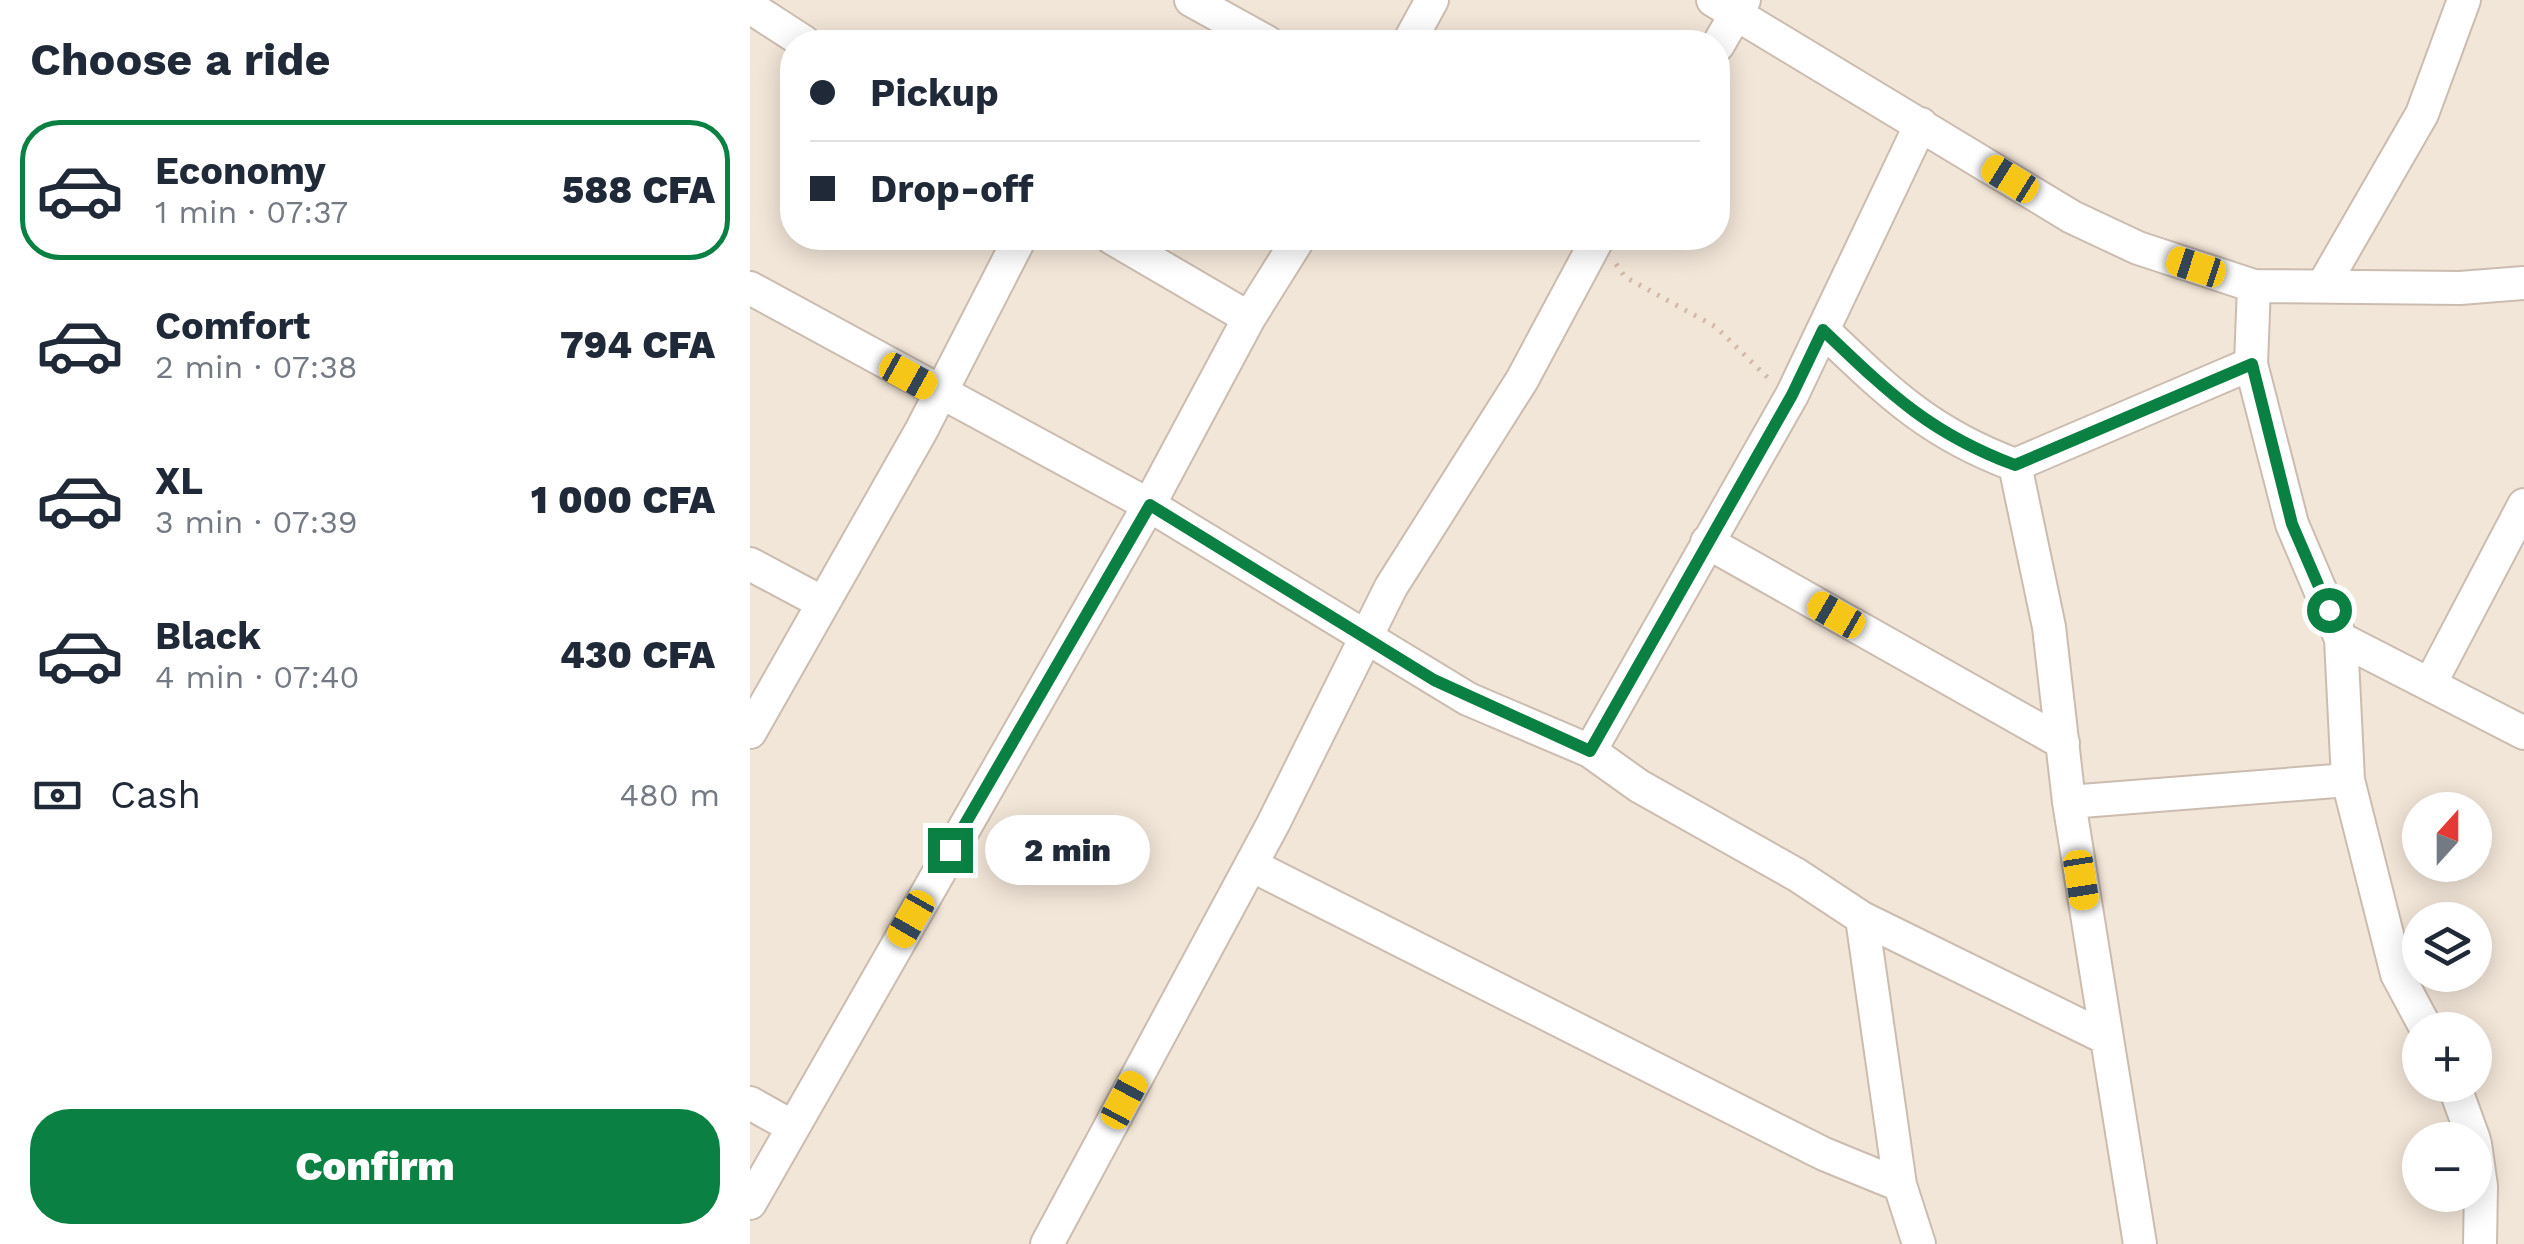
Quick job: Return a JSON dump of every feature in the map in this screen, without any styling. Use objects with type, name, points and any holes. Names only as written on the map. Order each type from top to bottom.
[{"type":"street","points":[[1191,0],[1245,30]]},
{"type":"street","points":[[1416,30],[1432,0]]},
{"type":"street","points":[[2324,284],[2422,114],[2464,0]]},
{"type":"street","points":[[1723,30],[1732,4],[2072,216],[2138,248],[2254,286],[2460,288],[2524,283]]},
{"type":"street","points":[[750,6],[786,30]]},
{"type":"street","points":[[1590,751],[1792,395],[1920,124]]},
{"type":"street","points":[[750,732],[939,394],[1014,250]]},
{"type":"street","points":[[1133,250],[1249,318]]},
{"type":"street","points":[[750,1203],[1150,505],[1249,318],[1292,250]]},
{"type":"street","points":[[1047,1244],[1251,866],[1391,587],[1602,250]]},
{"type":"street","points":[[2254,286],[2252,364],[2292,524],[2341,639],[2348,780],[2397,974],[2417,1012]]},
{"type":"street","points":[[750,288],[939,394],[1150,505],[1468,699],[1590,751],[1639,786],[1797,875],[1862,918],[2106,1038]]},
{"type":"street","points":[[1823,330],[1902,404],[1963,446],[2015,465],[2252,364]]},
{"type":"street","points":[[2015,465],[2050,627],[2069,802],[2140,1244]]},
{"type":"street","points":[[2430,684],[2524,505]]},
{"type":"street","points":[[1707,542],[2062,743]]},
{"type":"street","points":[[750,564],[823,603]]},
{"type":"street","points":[[2341,639],[2524,733]]},
{"type":"street","points":[[2069,802],[2348,780]]},
{"type":"street","points":[[1251,866],[1824,1154],[1900,1185]]},
{"type":"street","points":[[1862,918],[1900,1185],[1919,1244]]},
{"type":"street","points":[[750,1102],[792,1126]]},
{"type":"street","points":[[2480,1244],[2481,1212]]},
{"type":"path","points":[[1607,250],[1625,277],[1716,327],[1756,370],[1792,395]]},
{"type":"shaded area","points":[[750,0],[2524,0],[2524,1244],[750,1244]]},
{"type":"route","points":[[950,850],[1150,505],[1434,680],[1468,699],[1590,751],[1792,395],[1823,330],[1902,404],[1963,446],[2015,465],[2252,364],[2292,524],[2329,610]]}]
